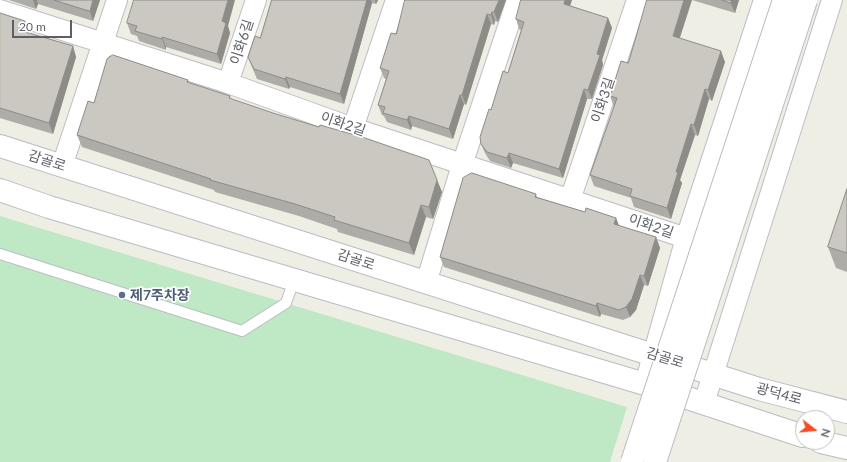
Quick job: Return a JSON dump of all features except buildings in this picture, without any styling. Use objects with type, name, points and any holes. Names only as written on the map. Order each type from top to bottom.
[{"type":"main road","points":[[632,462],[784,0]]},
{"type":"main road","points":[[655,462],[806,0]]},
{"type":"main road","name":"감골로","points":[[0,146],[426,283],[713,373]]},
{"type":"main road","points":[[0,190],[49,207],[644,384],[795,433]]},
{"type":"main road","name":"광덕4로","points":[[713,373],[759,389],[847,412]]},
{"type":"main road","points":[[835,445],[847,448]]},
{"type":"street","points":[[62,166],[117,0]]},
{"type":"street","name":"이화6길","points":[[228,83],[256,0]]},
{"type":"street","points":[[353,128],[396,0]]},
{"type":"street","points":[[426,283],[462,165],[517,0]]},
{"type":"street","name":"이화3길","points":[[570,200],[637,0]]},
{"type":"street","points":[[644,384],[654,355],[686,238],[764,0]]},
{"type":"street","points":[[704,403],[832,0]]},
{"type":"street","name":"이화2길","points":[[0,10],[228,83],[462,165],[686,238]]},
{"type":"lane","points":[[0,254],[242,331],[286,303],[294,280]]},
{"type":"green space","points":[[0,216],[627,407],[610,462],[0,462]]},
{"type":"place","name":"제7주차장","points":[[122,295]]}]
